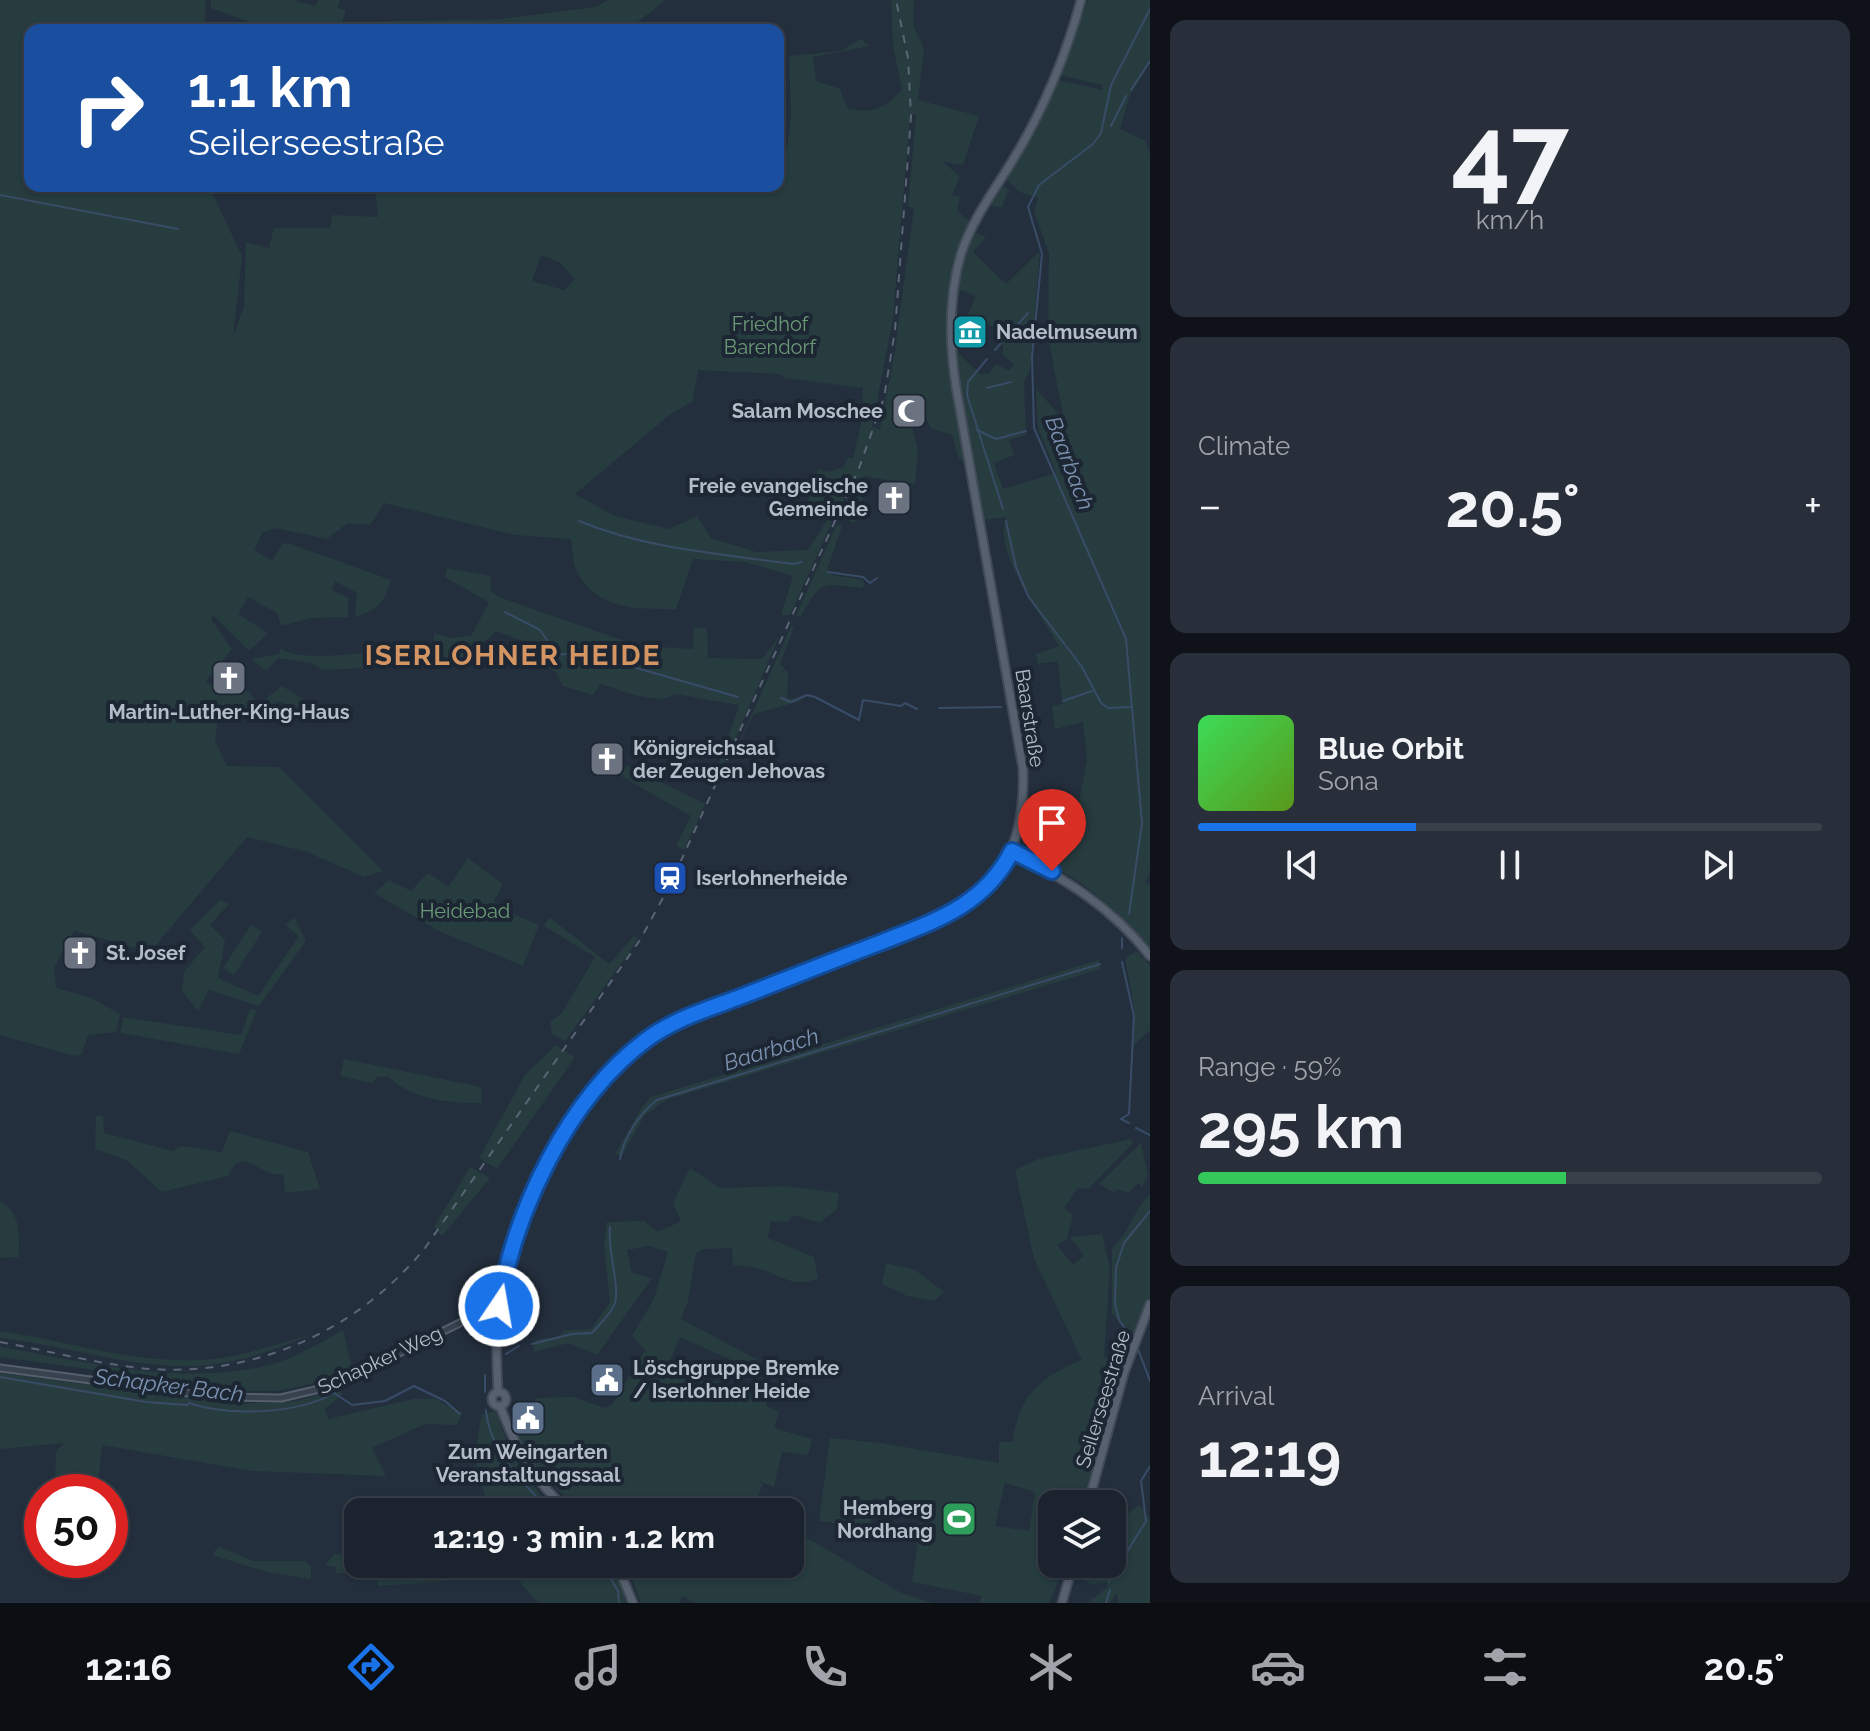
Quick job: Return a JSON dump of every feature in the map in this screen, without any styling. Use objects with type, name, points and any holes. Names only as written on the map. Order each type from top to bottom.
[{"type":"main road","name":"Baarstraße","points":[[556,1498],[522,1459],[500,1406],[506,1399],[498,1392],[498,1314],[502,1291],[529,1208],[559,1145],[600,1085],[647,1039],[691,1015],[944,917],[985,891],[1012,851],[1022,819],[1023,769],[960,412],[950,325],[955,280],[969,234],[1028,132],[1081,2]]},
{"type":"main road","points":[[1012,851],[1052,871],[1101,904],[1150,956]]},
{"type":"main road","name":"Seilerseestraße","points":[[1092,1490],[1131,1352],[1150,1304]]},
{"type":"main road","points":[[1142,1324],[1150,1317]]},
{"type":"main road","points":[[623,1578],[633,1603]]},
{"type":"main road","points":[[1062,1603],[1069,1578]]},
{"type":"street","name":"Schapker Weg","points":[[0,1368],[219,1397],[281,1398],[345,1380],[472,1317],[502,1291]]},
{"type":"street","name":"Schapker Weg","points":[[472,1317],[498,1314]]},
{"type":"green space","name":"Friedhof Barendorf","points":[[0,0],[206,0],[204,24],[24,24],[24,192],[212,192],[242,256],[233,337],[244,307],[246,242],[269,248],[274,228],[330,228],[332,215],[378,217],[376,192],[784,192],[784,149],[787,149],[791,115],[789,56],[840,51],[861,39],[870,46],[813,57],[816,81],[840,89],[848,109],[878,108],[902,90],[893,46],[891,0],[914,0],[913,25],[924,48],[918,100],[979,116],[963,165],[943,162],[960,177],[952,195],[960,196],[957,211],[970,221],[959,250],[1002,185],[1009,190],[1002,207],[990,206],[976,233],[986,237],[973,252],[1006,284],[1040,251],[1030,371],[1024,381],[1026,435],[1009,440],[1014,455],[994,463],[1003,489],[1056,473],[1038,427],[1036,389],[1064,420],[1048,337],[1049,253],[1034,212],[1038,198],[1020,192],[1005,178],[1057,80],[1102,90],[1102,85],[1059,75],[1088,0],[1150,0],[1150,63],[1129,97],[1120,129],[1146,141],[1150,155],[1150,871],[1146,883],[1150,884],[1150,951],[1125,921],[1096,895],[1064,873],[1029,855],[1032,847],[1069,855],[1087,760],[1083,722],[1055,729],[1052,706],[1062,704],[1058,661],[1038,664],[1036,654],[1059,646],[1012,565],[1004,531],[1007,517],[983,520],[967,462],[959,459],[952,435],[930,428],[918,394],[893,409],[912,427],[918,450],[915,484],[863,476],[862,513],[854,523],[841,517],[852,487],[849,487],[837,515],[807,505],[818,469],[829,472],[844,467],[848,457],[853,458],[862,420],[863,388],[785,378],[780,374],[698,370],[693,401],[672,413],[575,494],[615,516],[669,529],[697,516],[711,538],[756,552],[808,550],[827,520],[832,522],[790,615],[781,615],[793,576],[745,562],[693,559],[676,609],[620,605],[595,593],[585,583],[575,567],[571,539],[515,535],[384,503],[370,525],[348,523],[327,539],[275,528],[262,533],[254,550],[272,561],[283,543],[291,544],[391,580],[379,604],[363,615],[355,617],[357,593],[335,581],[332,590],[348,598],[348,617],[311,618],[281,626],[277,613],[248,597],[238,614],[268,633],[249,651],[213,615],[211,619],[232,649],[205,682],[231,695],[235,690],[248,691],[259,704],[282,686],[305,700],[297,712],[280,701],[263,709],[218,720],[215,741],[227,766],[279,767],[383,871],[364,877],[307,852],[247,837],[156,945],[144,950],[74,931],[54,968],[56,988],[89,997],[120,1014],[116,1032],[88,1035],[82,1054],[75,1056],[0,1035]],"holes":[[[916,114],[908,206],[914,208],[895,349],[902,350],[895,350],[880,430],[872,427],[893,318],[910,116]],[[541,255],[559,262],[575,279],[564,290],[532,281]],[[961,290],[976,296],[967,317],[1002,330],[1003,355],[1014,365],[1009,371],[996,364],[989,374],[980,374],[956,351],[954,309]]]},
{"type":"green space","points":[[211,0],[292,0],[315,6],[318,0],[340,0],[337,8],[346,10],[342,22],[501,19],[595,7],[608,0],[666,0],[635,24],[255,24],[211,8]]},
{"type":"green space","points":[[837,524],[842,526],[827,570],[832,575],[864,580],[863,588],[824,587],[800,617],[796,616]]},
{"type":"green space","points":[[447,568],[490,576],[491,591],[499,597],[639,646],[693,649],[694,627],[707,629],[708,658],[762,659],[779,637],[720,774],[715,775],[739,705],[675,694],[667,698],[649,698],[600,684],[593,695],[563,686],[556,672],[529,659],[525,642],[496,631],[459,665],[442,668],[429,661],[409,666],[323,670],[311,663],[278,658],[266,671],[251,659],[280,654],[280,648],[309,656],[330,656],[434,644],[434,633],[449,638],[471,636],[489,602],[445,577]]},
{"type":"green space","points":[[791,627],[794,627],[780,664],[788,672],[787,698],[804,700],[754,714],[734,754]]},
{"type":"green space","points":[[626,765],[705,804],[684,850],[676,846],[691,816],[621,776]]},
{"type":"green space","name":"Heidebad","points":[[468,858],[503,884],[494,901],[499,908],[539,925],[523,966],[439,931],[374,893],[389,880],[411,891],[428,873],[448,887]]},
{"type":"green space","points":[[220,900],[229,904],[210,925],[225,940],[218,978],[258,996],[299,936],[285,925],[294,917],[306,941],[259,1006],[209,990],[198,1011],[182,991],[184,972],[205,947],[190,930]]},
{"type":"green space","points":[[549,917],[609,964],[634,936],[639,939],[565,1041],[552,1034],[550,1022],[562,1013],[595,957],[544,926]]},
{"type":"green space","points":[[251,925],[262,932],[234,975],[223,968]]},
{"type":"green space","points":[[1137,951],[1150,965],[1150,1030],[1133,1046],[1135,1014],[1125,958]]},
{"type":"green space","points":[[1098,960],[1101,969],[666,1100],[644,1116],[622,1156],[615,1154],[651,1097]]},
{"type":"green space","points":[[250,1009],[257,1010],[239,1054],[120,1033],[123,1017],[241,1035]]},
{"type":"green space","points":[[556,1045],[575,1057],[497,1169],[479,1158],[525,1075]]},
{"type":"green space","points":[[344,1059],[481,1087],[482,1103],[419,1095],[388,1076],[377,1077],[372,1083],[340,1076]]},
{"type":"green space","points":[[103,1115],[104,1133],[173,1151],[181,1146],[222,1152],[230,1131],[308,1152],[320,1189],[285,1193],[283,1174],[272,1174],[245,1161],[235,1164],[228,1176],[162,1192],[126,1160],[95,1149],[96,1116]]},
{"type":"green space","points":[[1131,1139],[1133,1143],[1088,1189],[1078,1188],[1064,1208],[1073,1215],[1067,1239],[1057,1245],[1073,1265],[1084,1256],[1070,1237],[1102,1234],[1110,1268],[1104,1356],[1119,1371],[1086,1490],[1038,1490],[1038,1578],[1060,1578],[1049,1603],[979,1603],[982,1596],[912,1582],[923,1505],[874,1498],[870,1528],[819,1521],[830,1438],[881,1443],[999,1463],[999,1442],[1013,1442],[1020,1412],[1034,1390],[1054,1373],[1082,1360],[1034,1259],[1015,1170],[1038,1159]],"holes":[[[1005,1483],[1035,1492],[1029,1531],[995,1526]]]},
{"type":"green space","points":[[1141,1143],[1148,1176],[1142,1187],[1138,1183],[1128,1193],[1117,1189],[1115,1193],[1099,1184]]},
{"type":"green space","points":[[470,1167],[490,1178],[442,1236],[434,1227]]},
{"type":"green space","points":[[690,1168],[720,1188],[785,1186],[839,1193],[837,1209],[820,1223],[793,1215],[788,1222],[771,1221],[768,1238],[814,1257],[818,1278],[796,1282],[757,1268],[733,1265],[732,1248],[703,1249],[696,1253],[688,1301],[681,1319],[762,1362],[757,1367],[738,1363],[680,1337],[670,1361],[714,1381],[770,1395],[766,1406],[779,1412],[774,1428],[812,1439],[808,1455],[782,1452],[774,1487],[757,1480],[763,1484],[757,1498],[566,1498],[529,1462],[517,1436],[542,1429],[535,1398],[573,1397],[605,1408],[612,1405],[645,1350],[632,1336],[654,1299],[668,1252],[649,1246],[627,1250],[632,1273],[652,1278],[597,1355],[569,1343],[533,1352],[535,1340],[559,1336],[564,1330],[591,1329],[610,1302],[604,1245],[607,1222],[644,1221],[658,1232],[681,1221],[673,1203]]},
{"type":"green space","points":[[1150,1194],[1150,1296],[1133,1334],[1112,1314],[1112,1248]]},
{"type":"green space","points":[[0,1202],[16,1219],[19,1257],[0,1258]]},
{"type":"green space","points":[[886,1263],[915,1270],[944,1292],[934,1301],[907,1296],[882,1284]]},
{"type":"green space","points":[[343,1330],[352,1369],[320,1382],[278,1391],[247,1391],[0,1357],[0,1347],[135,1370],[202,1374],[270,1365],[307,1350]]},
{"type":"green space","points":[[0,1331],[122,1355],[172,1360],[226,1357],[312,1334],[254,1356],[224,1363],[169,1366],[0,1338]]},
{"type":"green space","points":[[0,1373],[235,1404],[297,1401],[340,1388],[342,1395],[325,1409],[328,1419],[413,1399],[436,1399],[462,1413],[457,1425],[425,1424],[372,1448],[386,1476],[252,1471],[102,1445],[99,1474],[55,1474],[56,1452],[64,1443],[0,1449]]},
{"type":"green space","points":[[496,1410],[519,1465],[544,1498],[486,1498],[476,1456],[482,1415]]},
{"type":"green space","points":[[1139,1505],[1150,1518],[1150,1603],[1119,1603],[1116,1593],[1110,1603],[1087,1603],[1108,1587],[1107,1582],[1092,1584],[1084,1578],[1126,1578],[1126,1516]]},
{"type":"green space","points":[[804,1536],[901,1593],[933,1603],[694,1603],[682,1596],[680,1603],[641,1603],[631,1578],[804,1578]]},
{"type":"green space","points":[[218,1546],[253,1561],[305,1561],[311,1567],[311,1579],[267,1572],[215,1556],[213,1554]]},
{"type":"green space","points":[[344,1553],[344,1574],[336,1573],[336,1567],[325,1565],[334,1555]]},
{"type":"green space","points":[[378,1578],[447,1578],[447,1581],[378,1586]]},
{"type":"green space","points":[[517,1578],[617,1578],[627,1603],[538,1603]]},
{"type":"waterway","name":"Baarbach","points":[[1129,914],[1142,823],[1126,639],[1034,428],[1032,357],[1042,254],[1028,207],[1039,185],[1093,144],[1101,133],[1111,85],[1150,9]]},
{"type":"waterway","points":[[1131,90],[1150,61]]},
{"type":"waterway","points":[[1111,126],[1126,96]]},
{"type":"waterway","points":[[0,195],[178,229]]},
{"type":"waterway","points":[[995,350],[1028,313]]},
{"type":"waterway","points":[[987,359],[968,382],[967,395],[1003,509]]},
{"type":"waterway","points":[[987,388],[1011,382]]},
{"type":"waterway","points":[[977,430],[996,439],[1026,431]]},
{"type":"waterway","points":[[579,521],[631,538],[684,549],[793,564],[802,562]]},
{"type":"waterway","points":[[1006,521],[1016,567],[1028,596],[1082,667],[1101,703],[1108,708],[1130,707]]},
{"type":"waterway","points":[[828,572],[863,577],[870,583],[877,578]]},
{"type":"waterway","points":[[505,612],[540,630],[557,654],[591,655],[738,697]]},
{"type":"waterway","points":[[1063,701],[1092,691]]},
{"type":"waterway","points":[[781,698],[791,702],[807,695],[815,697],[859,720],[863,700],[901,706],[905,703],[917,709]]},
{"type":"waterway","points":[[939,708],[1001,707]]},
{"type":"waterway","name":"Baarbach","points":[[1122,938],[1122,948]]},
{"type":"waterway","points":[[1122,962],[1134,1016],[1129,1114],[1121,1119],[1129,1123]]},
{"type":"waterway","name":"Baarbach","points":[[620,1159],[633,1126],[657,1100],[1100,964]]},
{"type":"waterway","points":[[1136,1128],[1150,1135]]},
{"type":"waterway","points":[[1133,1340],[1119,1320],[1115,1304],[1116,1268],[1124,1243],[1150,1211]]},
{"type":"waterway","name":"Baarbach","points":[[532,1344],[572,1334],[592,1333],[611,1311],[616,1295],[610,1227]]},
{"type":"waterway","name":"Baarbach","points":[[506,1354],[519,1346]]},
{"type":"waterway","points":[[1138,1349],[1150,1381]]},
{"type":"waterway","name":"Baarbach","points":[[485,1375],[485,1392]]},
{"type":"waterway","name":"Schapker Bach","points":[[0,1377],[146,1402],[189,1403],[242,1411],[301,1406],[334,1393],[352,1405],[385,1401],[414,1386],[445,1401],[460,1414]]},
{"type":"waterway","name":"Baarbach","points":[[486,1410],[501,1453],[538,1498]]},
{"type":"waterway","points":[[1109,1581],[1146,1521],[1141,1481],[1150,1466]]},
{"type":"waterway","name":"Baarbach","points":[[610,1578],[618,1591],[619,1603]]},
{"type":"waterway","points":[[1106,1603],[1110,1590]]},
{"type":"railway","points":[[0,1342],[113,1364],[151,1369],[190,1369],[229,1365],[267,1355],[303,1342],[337,1324],[398,1277],[425,1248],[640,940],[670,885],[859,468],[884,398],[895,330],[911,116],[908,58],[896,0]]},
{"type":"place","name":"Nadelmuseum","points":[[970,332]]},
{"type":"place","name":"Salam Moschee","points":[[909,411]]},
{"type":"place","name":"Freie evangelische Gemeinde","points":[[894,498]]},
{"type":"place","name":"Martin-Luther-King-Haus","points":[[229,678]]},
{"type":"place","name":"Königreichsaal der Zeugen Jehovas","points":[[607,759]]},
{"type":"place","name":"Iserlohnerheide","points":[[670,878]]},
{"type":"place","name":"St. Josef","points":[[80,953]]},
{"type":"place","name":"Löschgruppe Bremke / Iserlohner Heide","points":[[607,1380]]},
{"type":"place","name":"Zum Weingarten Veranstaltungssaal","points":[[528,1418]]},
{"type":"place","name":"Hemberg Nordhang","points":[[959,1519]]},
{"type":"district","name":"ISERLOHNER HEIDE","points":[[513,655]]},
{"type":"route","points":[[499,1306],[506,1273],[533,1196],[559,1145],[609,1074],[647,1039],[691,1015],[944,917],[985,891],[1012,851],[1052,871]]}]
